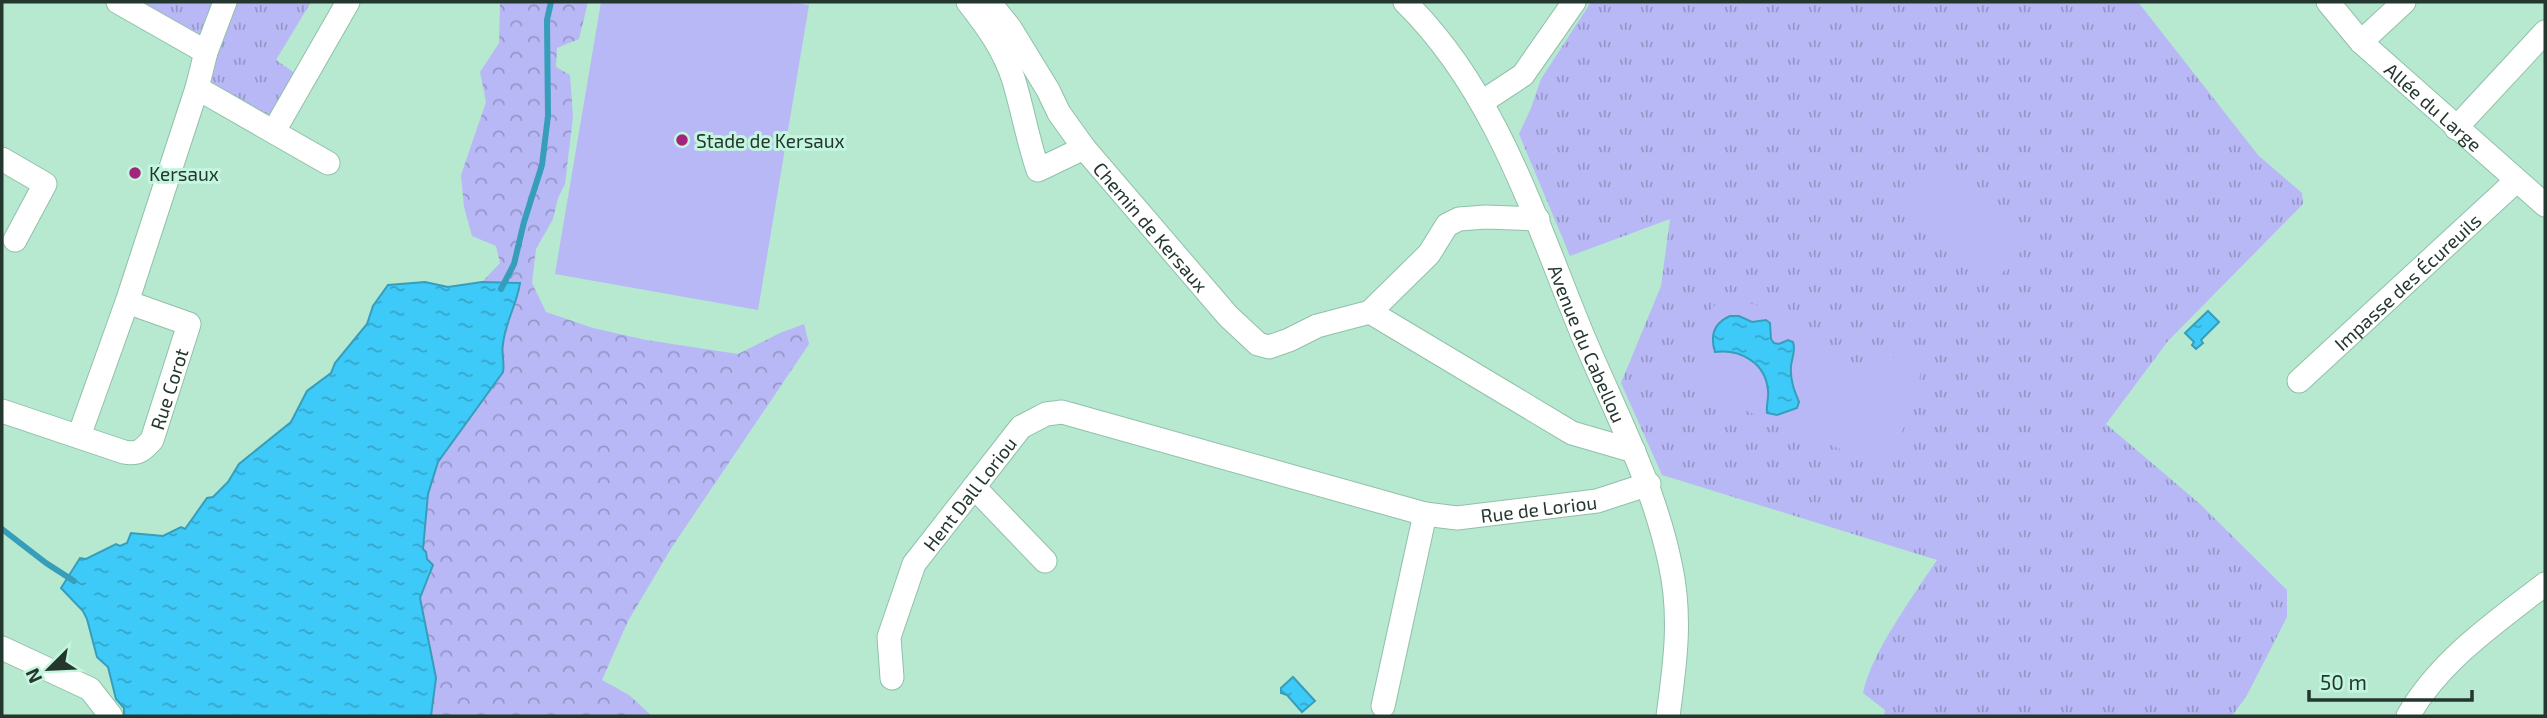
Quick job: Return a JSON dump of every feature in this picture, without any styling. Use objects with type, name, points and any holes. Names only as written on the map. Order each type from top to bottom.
[{"type":"street","points":[[118,2],[206,52]]},
{"type":"street","points":[[79,436],[127,302],[197,88],[206,52],[225,2]]},
{"type":"street","points":[[274,131],[348,2]]},
{"type":"street","points":[[968,2],[996,40],[1014,80],[1027,140],[1038,170],[1084,148]]},
{"type":"street","name":"Chemin de Kersaux","points":[[989,2],[1010,28],[1059,113],[1084,148],[1228,316],[1258,344],[1269,347],[1317,326],[1370,312],[1429,254],[1447,225],[1459,219],[1486,216],[1538,219]]},
{"type":"street","name":"Avenue du Cabellou","points":[[1405,2],[1440,39],[1482,102],[1538,219],[1583,337],[1649,484],[1671,566],[1678,640],[1668,716]]},
{"type":"street","points":[[1482,102],[1523,75],[1574,2]]},
{"type":"street","name":"Allée du Large","points":[[2328,2],[2361,42],[2545,205]]},
{"type":"street","points":[[2361,42],[2404,2]]},
{"type":"street","points":[[2456,128],[2545,32]]},
{"type":"street","points":[[197,88],[328,163]]},
{"type":"street","points":[[2,159],[46,184],[15,240]]},
{"type":"street","name":"Impasse des Écureuils","points":[[2299,381],[2516,181]]},
{"type":"street","name":"Rue Corot","points":[[2,411],[133,454],[142,451],[152,440],[189,324],[127,302]]},
{"type":"street","points":[[1370,312],[1572,433],[1634,451]]},
{"type":"street","name":"Hent Dall Loriou","points":[[892,678],[889,638],[914,564],[1021,427],[1046,414],[1062,412],[1261,468]]},
{"type":"street","name":"Rue de Loriou","points":[[1261,468],[1425,514],[1457,517],[1597,501],[1649,484]]},
{"type":"street","points":[[974,487],[1045,561]]},
{"type":"street","points":[[1383,706],[1425,514]]},
{"type":"street","points":[[2408,716],[2421,693],[2468,644],[2545,584]]},
{"type":"street","points":[[2,648],[90,689],[111,716]]},
{"type":"green space","points":[[127,2],[215,2],[197,43]]},
{"type":"green space","points":[[230,2],[311,2],[276,60],[299,76],[274,125],[201,83]]},
{"type":"green space","points":[[500,2],[588,2],[579,39],[557,48],[556,67],[570,75],[573,117],[565,184],[553,219],[536,249],[532,283],[546,312],[593,328],[646,340],[738,354],[804,324],[809,344],[672,547],[628,621],[602,680],[629,695],[652,716],[431,716],[436,678],[420,598],[431,574],[423,549],[428,494],[438,462],[503,372],[504,336],[520,283],[482,282],[500,263],[496,246],[472,236],[464,207],[461,175],[486,102],[480,72],[499,43]]},
{"type":"green space","name":"Stade de Kersaux","points":[[601,2],[790,2],[809,5],[758,310],[555,274]]},
{"type":"green space","points":[[1591,2],[2138,2],[2258,155],[2302,193],[2303,204],[2168,341],[2106,424],[2200,504],[2287,590],[2287,617],[2246,697],[2232,716],[1884,716],[1885,710],[1863,693],[1868,677],[1894,625],[1937,560],[1662,475],[1621,383],[1661,286],[1670,219],[1570,256],[1519,134],[1541,79]]},
{"type":"green space","points":[[1936,162],[2028,243],[1996,280],[1904,199]]},
{"type":"green space","points":[[1728,298],[1777,310],[1791,326],[1805,333],[1815,347],[1832,359],[1849,364],[1874,365],[1890,363],[1897,352],[1921,367],[1919,384],[1889,469],[1707,395],[1711,382],[1699,377],[1701,359],[1694,346],[1697,325],[1716,304]]},
{"type":"water","points":[[425,282],[448,287],[482,282],[520,283],[504,336],[503,372],[438,462],[428,494],[423,549],[433,565],[420,598],[436,678],[431,716],[124,716],[124,708],[116,699],[108,667],[97,657],[87,619],[61,588],[80,558],[86,559],[116,544],[120,546],[127,543],[131,533],[163,536],[181,527],[185,529],[207,498],[213,497],[228,482],[239,464],[291,422],[307,391],[331,373],[335,363],[367,324],[373,306],[388,285]]},
{"type":"water","points":[[2208,311],[2219,322],[2196,349],[2192,345],[2194,342],[2185,333]]},
{"type":"water","points":[[1730,316],[1739,316],[1752,322],[1766,320],[1770,323],[1771,339],[1774,343],[1788,340],[1793,342],[1791,376],[1799,402],[1797,408],[1777,415],[1767,413],[1768,394],[1763,373],[1743,356],[1715,352],[1713,341],[1717,326]]},
{"type":"water","points":[[1293,677],[1315,701],[1302,712],[1287,695],[1281,693],[1281,688]]},
{"type":"waterway","points":[[501,289],[514,264],[542,165],[548,116],[547,20],[551,2]]},
{"type":"waterway","points":[[2,529],[74,581]]},
{"type":"place","name":"Stade de Kersaux","points":[[682,140]]},
{"type":"place","name":"Kersaux","points":[[135,173]]}]
